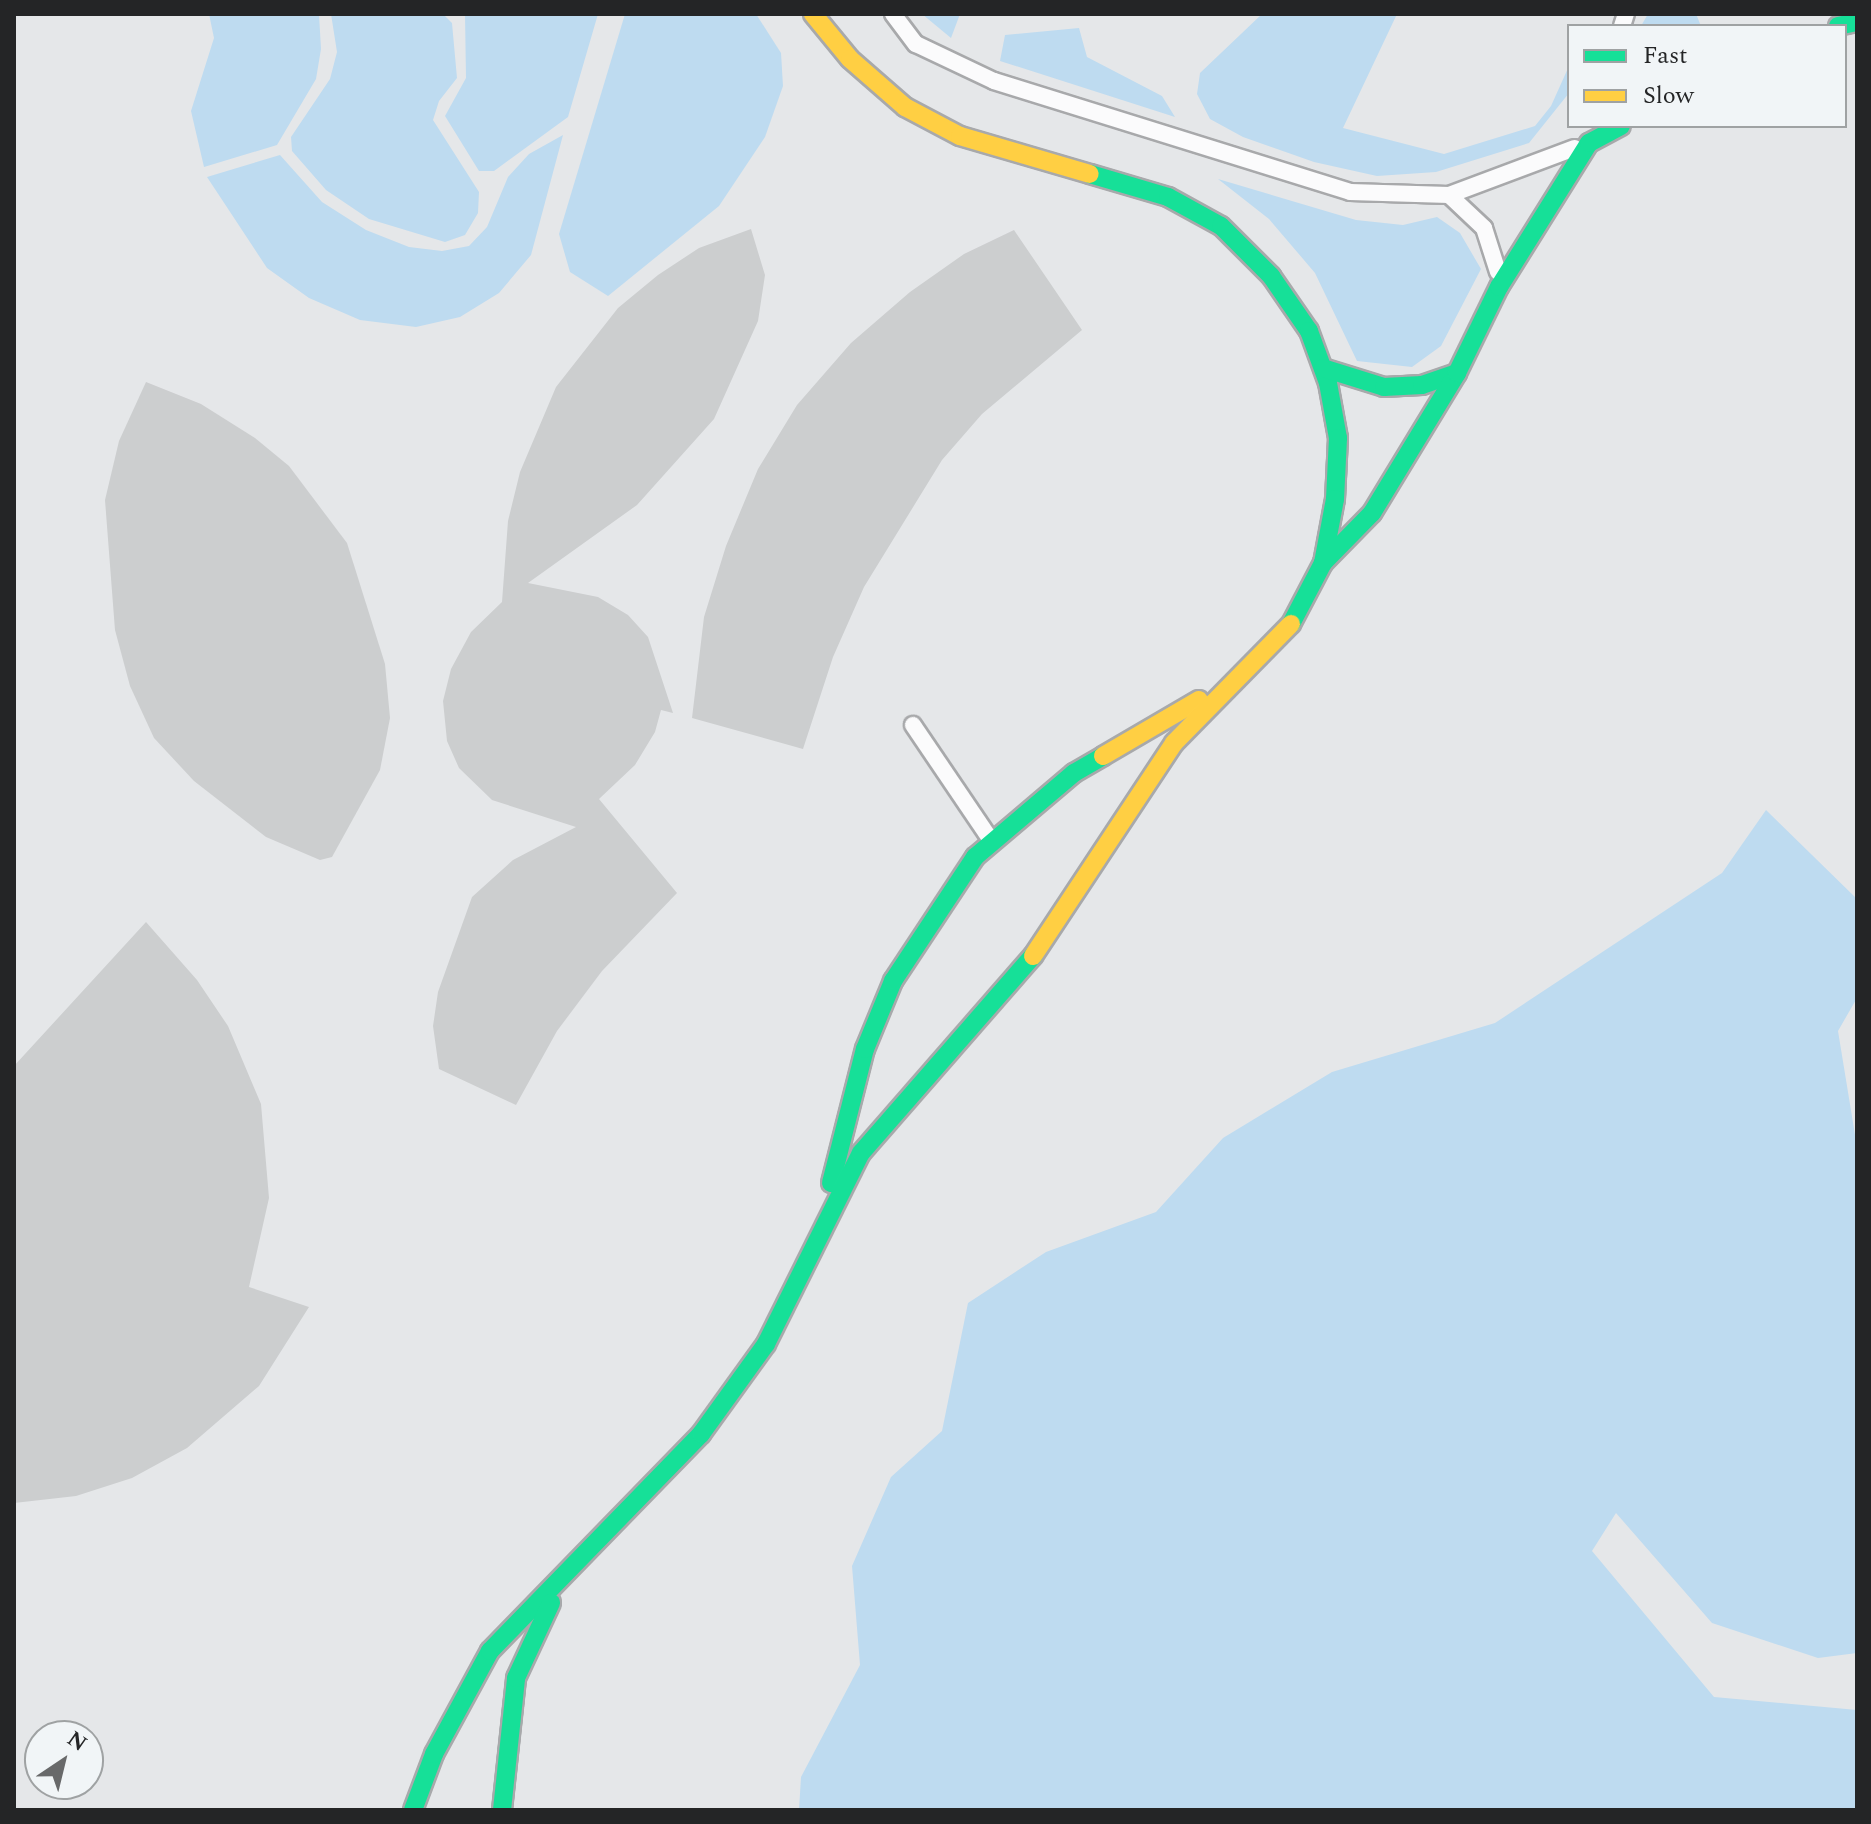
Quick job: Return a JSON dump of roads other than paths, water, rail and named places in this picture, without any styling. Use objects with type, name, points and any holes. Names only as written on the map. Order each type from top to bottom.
[{"type":"street","points":[[813,14],[850,59],[905,107],[960,136],[1168,197],[1221,226],[1271,276],[1309,331],[1323,368],[1338,438],[1335,499],[1323,563]]},
{"type":"street","points":[[413,1810],[434,1754],[490,1651],[575,1559],[701,1434],[766,1344],[861,1153],[1001,998],[1056,925],[1174,743],[1291,624],[1323,563],[1372,513],[1457,373],[1499,287],[1591,134],[1614,128]]},
{"type":"street","points":[[1323,368],[1384,387],[1422,385],[1457,373]]},
{"type":"street","points":[[822,1228],[843,1122],[893,981],[930,919],[992,841],[1086,766],[1192,703],[1231,687]]},
{"type":"street","points":[[502,1810],[516,1678],[575,1559]]},
{"type":"lane","points":[[893,14],[916,44],[994,81],[1350,192],[1449,195],[1591,134]]},
{"type":"lane","points":[[1449,195],[1484,228],[1496,254],[1499,287]]},
{"type":"lane","points":[[913,725],[992,841]]}]
